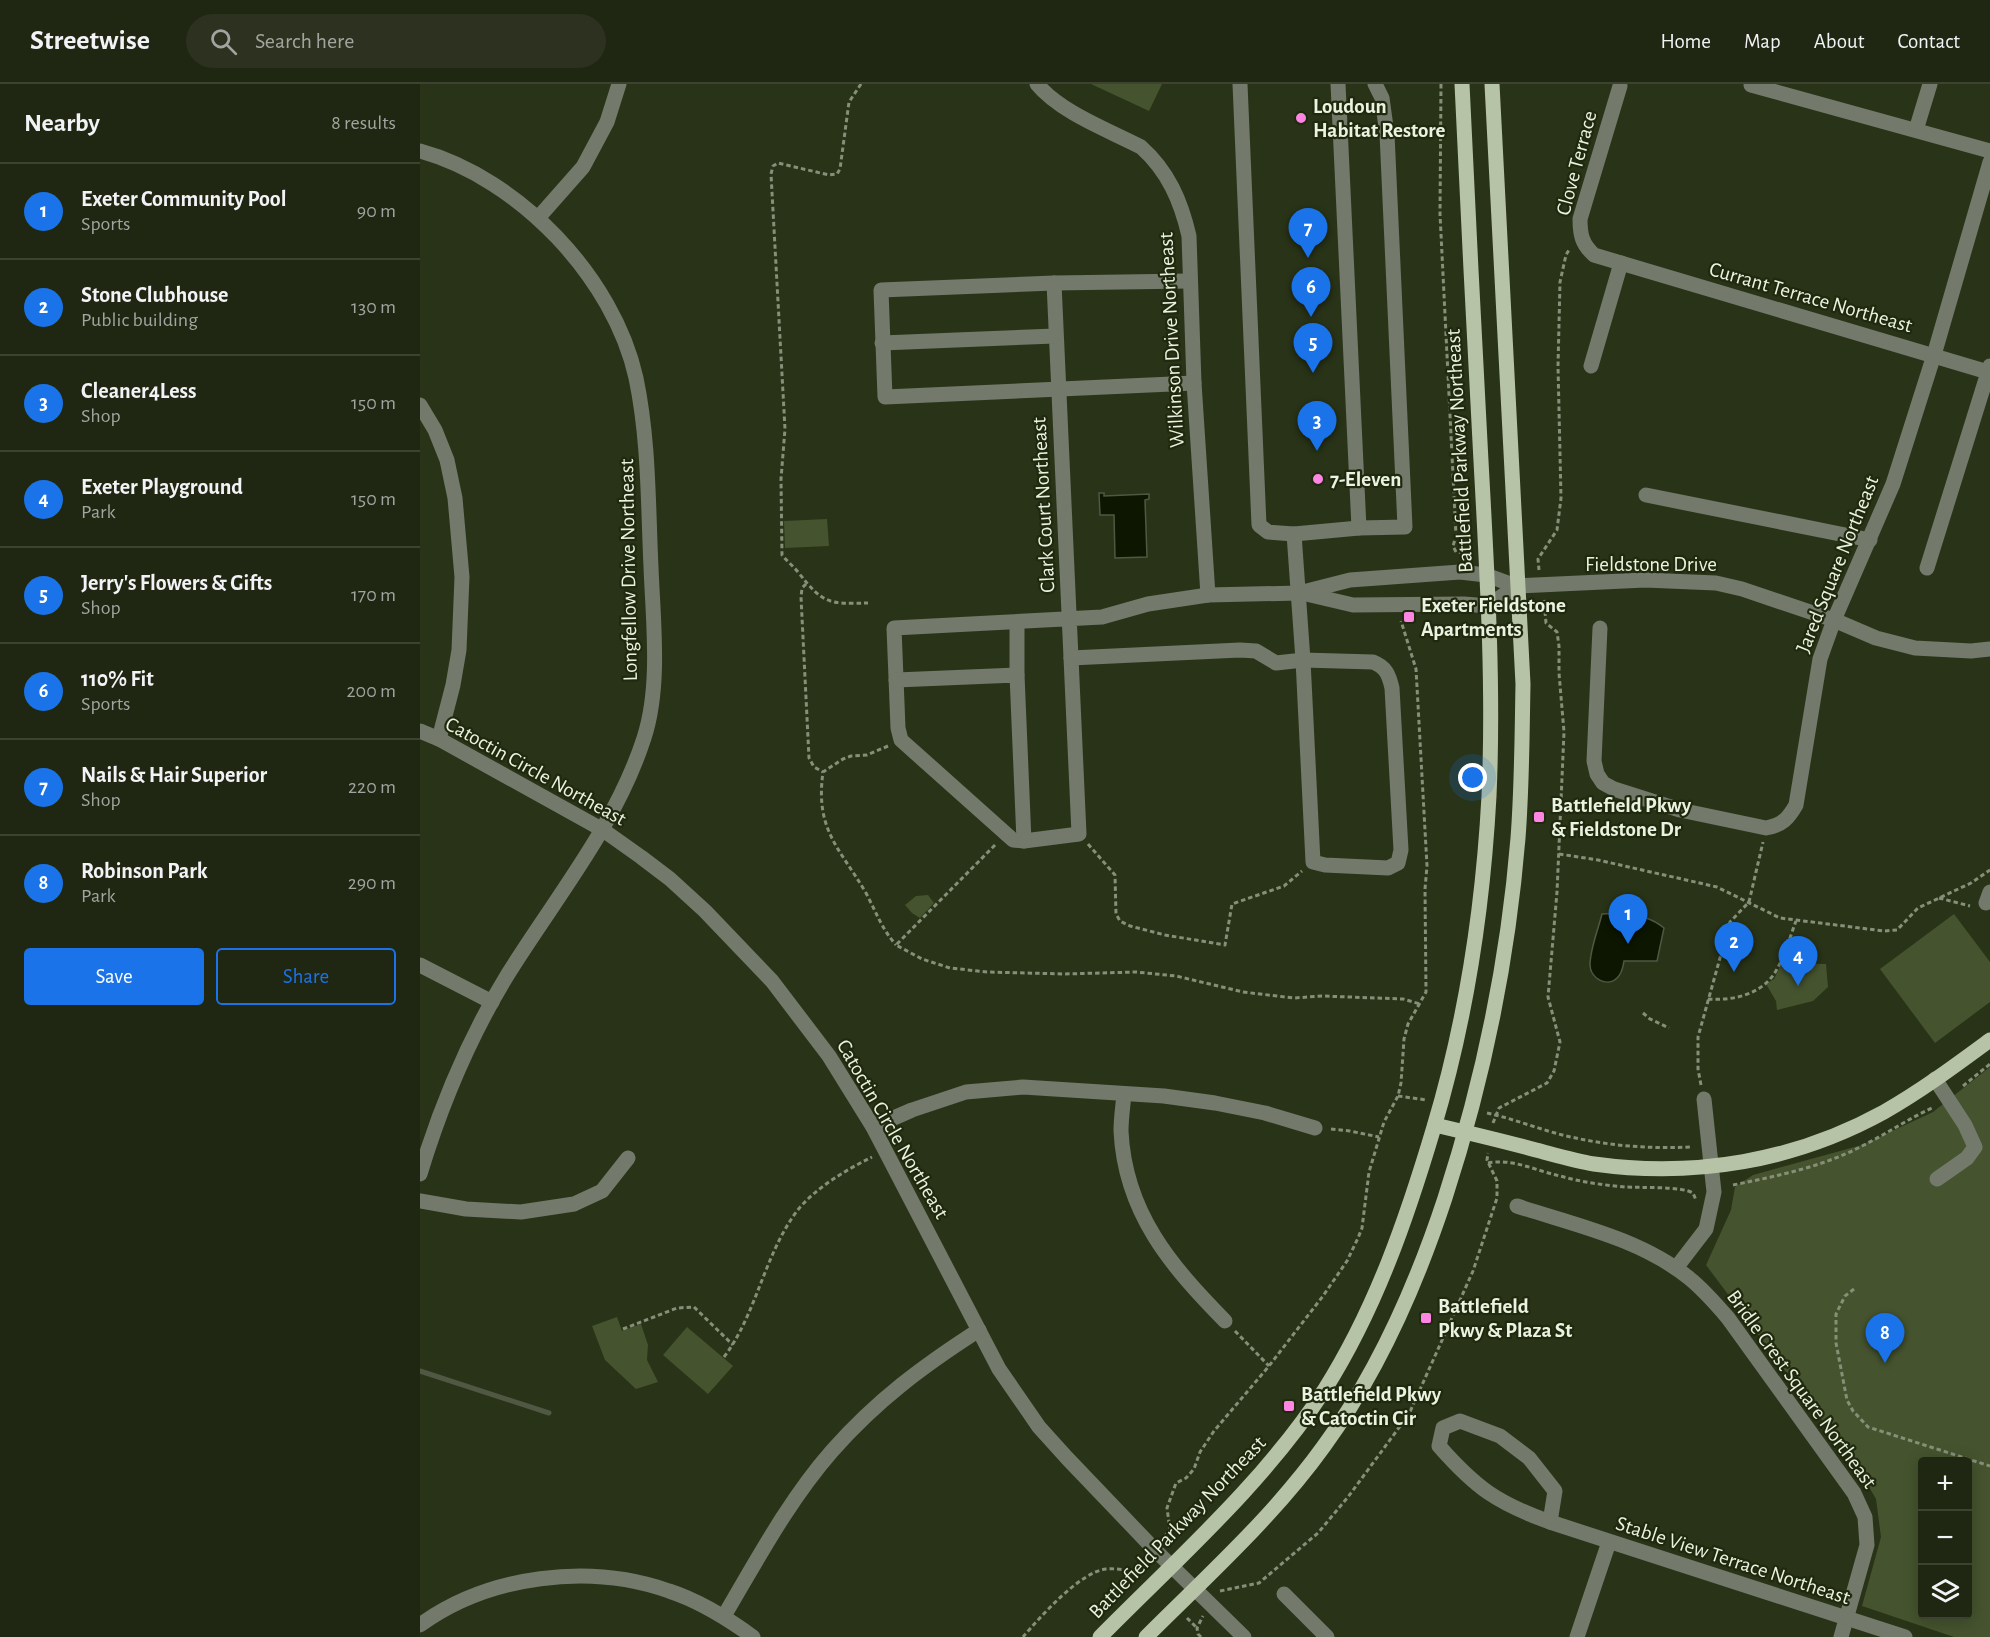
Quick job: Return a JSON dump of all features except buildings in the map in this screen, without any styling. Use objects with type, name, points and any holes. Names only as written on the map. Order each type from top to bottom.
[{"type":"main road","name":"Battlefield Parkway Northeast","points":[[1100,1637],[1261,1474],[1298,1427],[1347,1353],[1375,1296],[1398,1240],[1442,1103],[1468,983],[1480,896],[1489,793],[1488,606],[1462,84]]},
{"type":"main road","points":[[1146,1637],[1243,1540],[1302,1475],[1331,1436],[1370,1374],[1403,1311],[1430,1241],[1466,1133],[1495,1009],[1510,913],[1518,840],[1522,772],[1523,684],[1516,586],[1492,84]]},
{"type":"main road","points":[[1435,1125],[1591,1164],[1625,1168],[1712,1168],[1758,1160],[1827,1139],[1884,1112],[1990,1040]]},
{"type":"street","points":[[538,218],[583,167],[607,122],[619,84]]},
{"type":"street","name":"Wilkinson Drive Northeast","points":[[1037,84],[1042,91],[1066,108],[1141,147],[1161,168],[1174,187],[1184,214],[1189,236],[1194,383],[1208,595]]},
{"type":"street","points":[[1240,84],[1259,525],[1268,532],[1294,534],[1359,528],[1405,527],[1387,134],[1382,98],[1375,84]]},
{"type":"street","points":[[1338,84],[1359,528]]},
{"type":"street","points":[[1916,130],[1930,84]]},
{"type":"street","points":[[1751,85],[1990,151]]},
{"type":"street","name":"Clove Terrace","points":[[1620,86],[1580,219],[1580,235],[1584,246],[1594,255],[1621,263]]},
{"type":"street","name":"Longfellow Drive Northeast","points":[[420,151],[460,167],[491,184],[538,218],[572,255],[596,286],[614,319],[626,345],[636,377],[646,445],[654,639],[653,685],[645,738],[623,790],[603,830],[492,1002],[447,1097],[420,1174]]},
{"type":"street","name":"Jared Square Northeast","points":[[1766,828],[1778,826],[1789,818],[1796,805],[1820,659],[1834,620],[1893,484],[1934,355],[1990,162]]},
{"type":"street","points":[[1592,366],[1621,263]]},
{"type":"street","name":"Currant Terrace Northeast","points":[[1621,263],[1989,369]]},
{"type":"street","name":"Clark Court Northeast","points":[[1190,281],[1054,283],[881,290],[882,343],[885,397],[1194,383]]},
{"type":"street","name":"Clark Court Northeast","points":[[1054,283],[1079,834]]},
{"type":"street","points":[[882,343],[1055,336]]},
{"type":"street","points":[[1928,568],[1989,369]]},
{"type":"street","points":[[420,405],[435,430],[447,460],[458,518],[462,577],[459,650],[453,685],[439,739]]},
{"type":"street","points":[[1646,495],[1870,540]]},
{"type":"street","points":[[1071,658],[1240,650],[1256,651],[1276,663],[1303,660],[1380,664],[1389,674],[1392,688],[1401,850],[1398,863],[1388,868],[1325,865],[1313,862],[1303,660],[1294,534]]},
{"type":"street","points":[[1079,834],[1024,841],[1012,840],[902,740],[898,728],[894,628],[1102,617],[1148,604],[1208,595],[1299,592],[1350,580],[1460,572],[1486,575],[1516,586]]},
{"type":"street","name":"Fieldstone Drive","points":[[1516,586],[1645,580],[1716,583],[1742,589],[1834,620],[1876,638],[1915,648],[1971,651],[1990,649]]},
{"type":"street","points":[[1299,592],[1353,605],[1488,606],[1516,586]]},
{"type":"street","points":[[1017,622],[1024,841]]},
{"type":"street","points":[[1600,628],[1594,761],[1597,774],[1603,783],[1614,789],[1680,810],[1766,828]]},
{"type":"street","points":[[896,680],[1017,675]]},
{"type":"street","name":"Catoctin Circle Northeast","points":[[420,731],[439,739],[603,830],[670,879],[737,942],[772,981],[829,1056],[873,1127],[999,1369],[1040,1427],[1172,1566],[1244,1637]]},
{"type":"street","points":[[420,965],[492,1002]]},
{"type":"street","points":[[1935,1079],[1965,1125],[1975,1148],[1966,1158],[1937,1179]]},
{"type":"street","points":[[873,1127],[912,1110],[966,1092],[1023,1087],[1215,1103],[1265,1113],[1315,1128]]},
{"type":"street","points":[[1124,1094],[1121,1131],[1127,1167],[1139,1206],[1156,1242],[1171,1262],[1226,1321]]},
{"type":"street","points":[[1676,1268],[1706,1228],[1714,1192],[1704,1099]]},
{"type":"street","points":[[420,1201],[466,1209],[521,1212],[573,1204],[602,1191],[628,1158]]},
{"type":"street","name":"Bridle Crest Square Northeast","points":[[1517,1206],[1640,1248],[1676,1268],[1709,1297],[1728,1318],[1854,1493],[1865,1518],[1867,1545],[1841,1637]]},
{"type":"street","points":[[724,1616],[768,1541],[830,1453],[880,1402],[927,1364],[979,1330]]},
{"type":"street","name":"Stable View Terrace Northeast","points":[[1550,1522],[1554,1491],[1542,1472],[1529,1458],[1500,1436],[1460,1421],[1443,1428],[1439,1446],[1463,1473],[1488,1494],[1517,1510],[1550,1522],[1609,1542],[1905,1637]]},
{"type":"street","points":[[1577,1637],[1609,1542]]},
{"type":"street","points":[[420,1625],[473,1597],[517,1584],[554,1577],[585,1576],[616,1578],[677,1594],[724,1616],[753,1637]]},
{"type":"street","points":[[1284,1594],[1327,1637]]},
{"type":"path","points":[[861,84],[849,102],[840,169],[837,174],[829,175],[778,163],[773,166],[771,174],[785,429],[781,479],[782,555],[820,597],[829,602],[868,603]]},
{"type":"path","points":[[1441,84],[1440,214],[1453,461],[1456,536],[1453,546],[1455,552]]},
{"type":"path","points":[[807,584],[802,588],[801,597],[809,758],[814,767],[823,772]]},
{"type":"path","points":[[1170,1530],[1167,1508],[1176,1483],[1186,1478],[1194,1469],[1200,1452],[1214,1431],[1269,1366],[1323,1296],[1355,1246],[1362,1228],[1369,1172],[1379,1137],[1398,1096],[1401,1083],[1401,1056],[1408,1024],[1426,993],[1425,889],[1427,866],[1416,669],[1401,620]]},
{"type":"path","points":[[902,740],[867,756],[852,756],[843,759],[823,772],[820,795],[826,828],[865,892],[884,932],[896,945],[922,959],[950,968],[987,972],[1065,974],[1136,972],[1176,976],[1243,992],[1294,998],[1322,996],[1403,999],[1420,1004]]},
{"type":"path","points":[[1704,1099],[1698,1068],[1698,1037],[1730,922],[1749,902],[1766,828]]},
{"type":"path","points":[[896,945],[1005,834]]},
{"type":"path","points":[[1079,834],[1114,875],[1116,914],[1120,921],[1130,926],[1165,935],[1226,945],[1232,904],[1284,886],[1313,862]]},
{"type":"path","points":[[1558,854],[1598,860],[1717,887],[1780,918],[1884,931],[1897,930],[1918,908],[1971,883],[1990,870]]},
{"type":"path","points":[[1937,898],[1968,906],[1988,898]]},
{"type":"path","points":[[1708,999],[1739,998],[1754,992],[1771,978],[1777,970],[1796,921]]},
{"type":"path","points":[[1643,1012],[1650,1019],[1669,1028]]},
{"type":"path","points":[[1963,1086],[1990,1064]]},
{"type":"path","points":[[1398,1096],[1432,1101]]},
{"type":"path","points":[[1495,1115],[1548,1131],[1600,1143],[1667,1148],[1690,1147]]},
{"type":"path","points":[[1315,1128],[1350,1131],[1379,1137]]},
{"type":"path","points":[[724,1356],[741,1331],[782,1235],[798,1210],[810,1197],[844,1173],[885,1150]]},
{"type":"path","points":[[1488,1163],[1498,1161],[1514,1163],[1596,1183],[1657,1189],[1687,1189],[1694,1192],[1696,1209]]},
{"type":"path","points":[[1854,1289],[1845,1296],[1836,1314],[1836,1343],[1847,1400],[1853,1411],[1868,1427],[1990,1466]]},
{"type":"path","points":[[622,1329],[677,1308],[694,1307],[733,1345]]},
{"type":"path","points":[[1226,1321],[1269,1366]]},
{"type":"path","points":[[1023,1637],[1058,1600],[1082,1580],[1105,1569],[1140,1571]]},
{"type":"green space","points":[[1091,84],[1162,84],[1149,111]]},
{"type":"green space","points":[[827,519],[829,546],[785,548],[784,521]]},
{"type":"green space","points":[[928,895],[934,903],[920,918],[905,905],[916,896]]},
{"type":"green space","points":[[1954,914],[1990,962],[1990,1002],[1935,1043],[1880,969]]},
{"type":"green space","points":[[1782,963],[1826,964],[1828,987],[1813,1001],[1777,1010],[1776,1001],[1766,984],[1774,979]]},
{"type":"green space","points":[[1990,1067],[1990,1637],[1954,1637],[1862,1606],[1881,1537],[1876,1499],[1858,1468],[1706,1265],[1731,1210],[1735,1187],[1753,1175],[1862,1145],[1933,1112]]},
{"type":"green space","points":[[617,1317],[622,1331],[641,1324],[648,1345],[647,1360],[658,1382],[636,1389],[605,1360],[592,1326]]},
{"type":"green space","points":[[687,1327],[733,1366],[708,1394],[663,1355]]},
{"type":"shaded area","points":[[1099,493],[1104,493],[1104,496],[1149,494],[1149,499],[1145,500],[1147,557],[1115,558],[1114,515],[1100,515]]},
{"type":"shaded area","points":[[1623,913],[1645,918],[1664,928],[1657,961],[1624,961],[1619,976],[1613,981],[1604,982],[1591,970],[1590,959],[1594,940],[1602,914]]},
{"type":"waterway","points":[[420,1371],[549,1413]]},
{"type":"place","name":"Loudoun Habitat Restore","points":[[1301,118]]},
{"type":"place","name":"Nails & Hair Superior","points":[[1308,258]]},
{"type":"place","name":"110% Fit","points":[[1311,317]]},
{"type":"place","name":"Jerry's Flowers & Gifts","points":[[1313,373]]},
{"type":"place","name":"Cleaner4Less","points":[[1317,451]]},
{"type":"place","name":"7-Eleven","points":[[1318,479]]},
{"type":"place","name":"Exeter Fieldstone Apartments","points":[[1409,617]]},
{"type":"place","name":"Battlefield Pkwy & Fieldstone Dr","points":[[1539,817]]},
{"type":"place","name":"Exeter Community Pool","points":[[1628,944]]},
{"type":"place","name":"Stone Clubhouse","points":[[1734,972]]},
{"type":"place","name":"Exeter Playground","points":[[1798,986]]},
{"type":"place","name":"Battlefield Pkwy & Plaza St","points":[[1426,1318]]},
{"type":"place","name":"Robinson Park","points":[[1885,1363]]},
{"type":"place","name":"Battlefield Pkwy & Catoctin Cir","points":[[1289,1406]]}]
